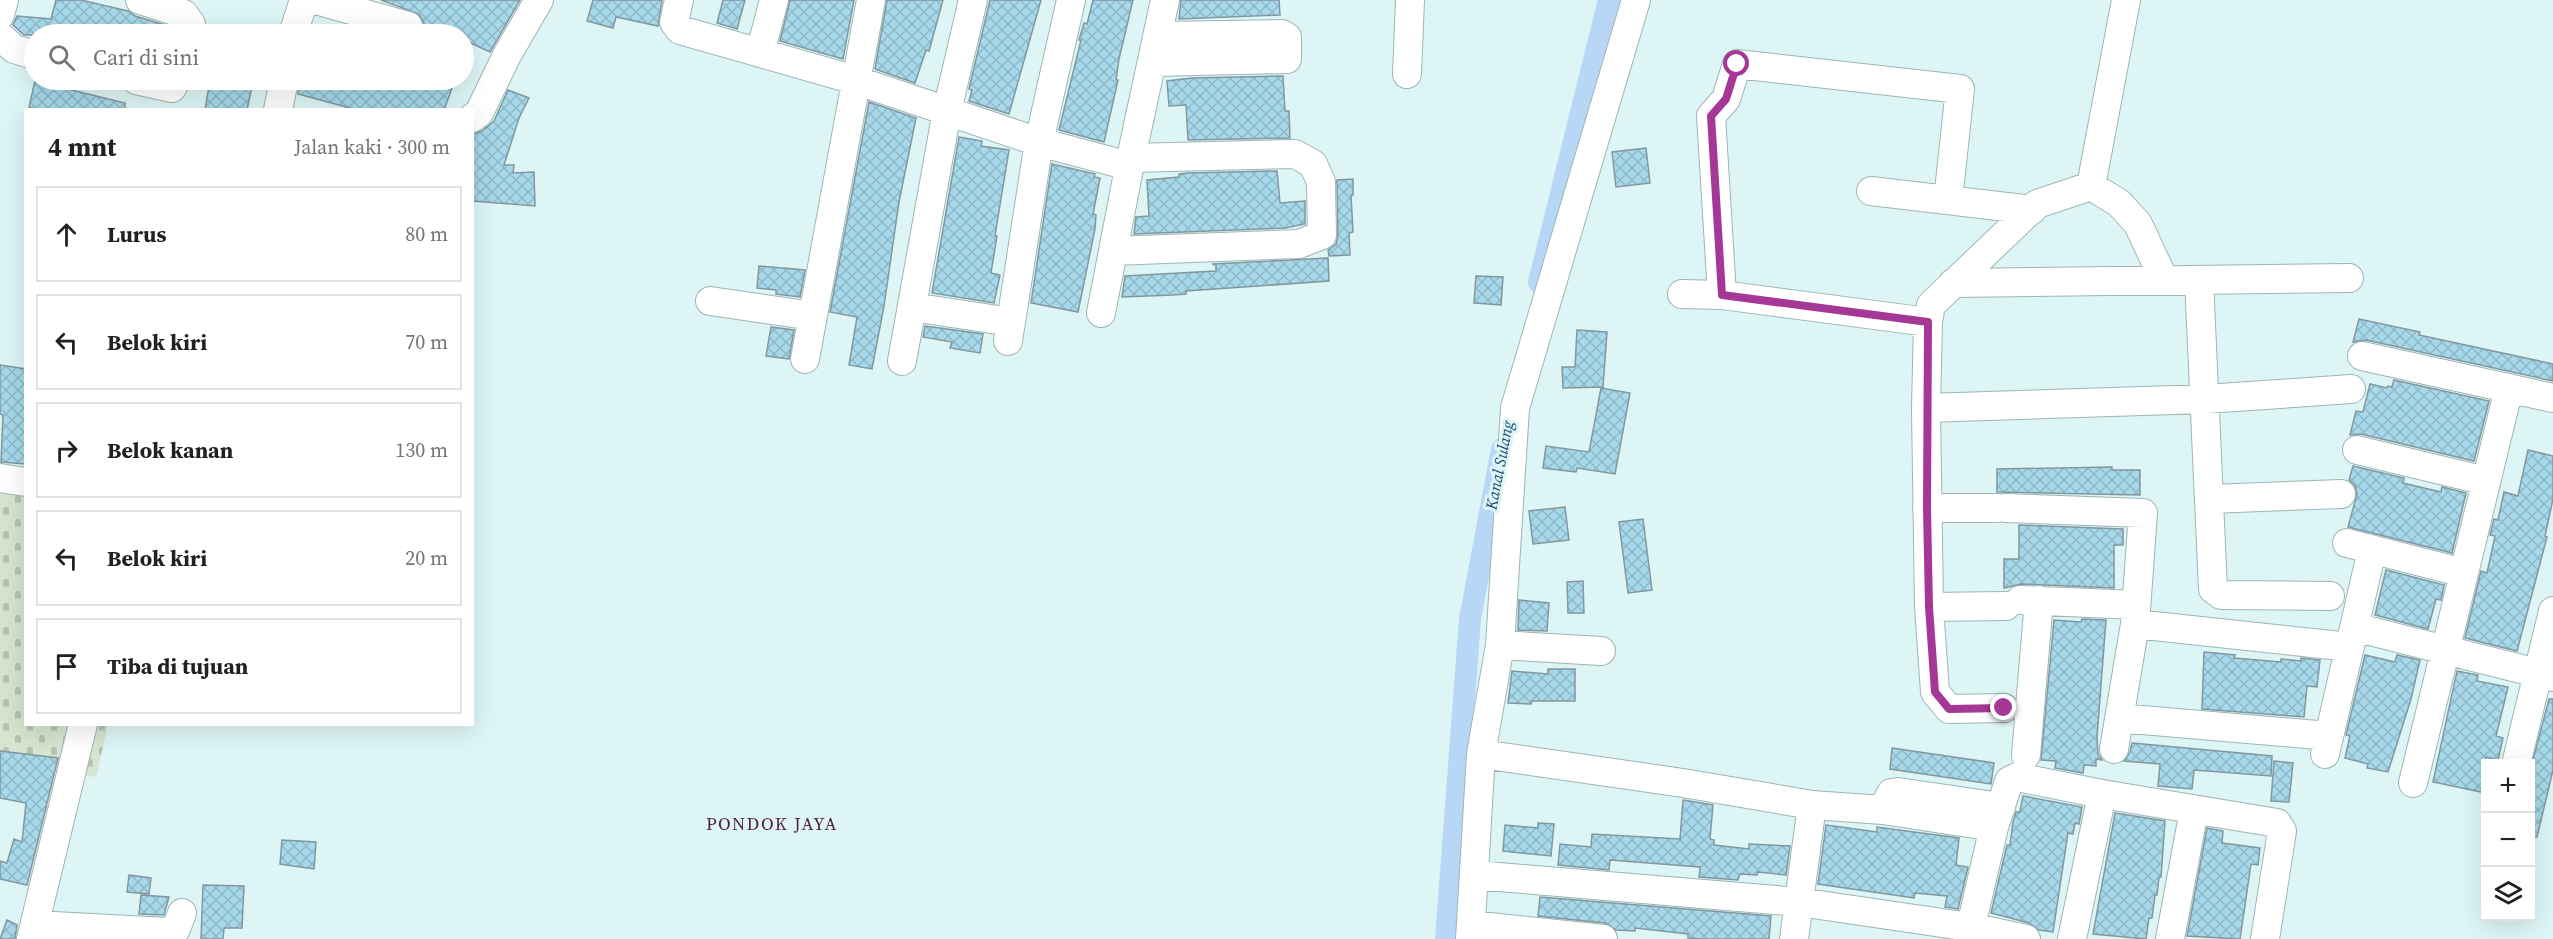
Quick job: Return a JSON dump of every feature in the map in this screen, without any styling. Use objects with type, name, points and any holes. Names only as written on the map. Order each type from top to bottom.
[{"type":"street","points":[[0,15],[4,0]]},
{"type":"street","points":[[140,0],[184,14],[191,24]]},
{"type":"street","points":[[296,24],[304,0]]},
{"type":"street","points":[[316,0],[401,24]]},
{"type":"street","points":[[474,117],[479,113],[507,55],[539,0]]},
{"type":"street","points":[[679,0],[674,20],[678,29],[855,80],[1039,142],[1130,162],[1294,154],[1313,164],[1321,182],[1322,235],[1299,244],[1113,251]]},
{"type":"street","points":[[760,53],[774,0]]},
{"type":"street","points":[[805,359],[871,0]]},
{"type":"street","points":[[902,361],[947,111],[973,0]]},
{"type":"street","points":[[912,307],[1009,331],[1039,142],[1071,0]]},
{"type":"street","points":[[1101,313],[1130,162],[1165,0]]},
{"type":"street","points":[[1407,74],[1410,0]]},
{"type":"street","points":[[1603,939],[1470,932],[1481,754],[1500,645],[1515,408],[1636,0]]},
{"type":"street","points":[[2091,186],[2126,0]]},
{"type":"street","points":[[0,36],[14,49],[24,52]]},
{"type":"street","points":[[1722,295],[1711,116],[1726,99],[1737,64],[1960,89],[1948,200]]},
{"type":"street","points":[[278,108],[282,90]]},
{"type":"street","points":[[2004,708],[1949,709],[1935,692],[1929,607],[1927,508],[1926,408],[1928,322],[1931,305],[2037,204],[2091,186],[2119,203],[2138,224],[2164,280]]},
{"type":"street","points":[[1871,191],[2031,210]]},
{"type":"street","points":[[1953,283],[2349,278]]},
{"type":"street","points":[[2199,280],[2211,499],[2213,589],[2221,595],[2330,596]]},
{"type":"street","points":[[1682,294],[1722,295],[1928,322]]},
{"type":"street","points":[[710,301],[813,316]]},
{"type":"street","points":[[2362,356],[2553,398]]},
{"type":"street","points":[[2413,783],[2509,388]]},
{"type":"street","points":[[1926,408],[2206,399],[2351,389]]},
{"type":"street","points":[[2356,450],[2486,481]]},
{"type":"street","points":[[0,478],[24,482]]},
{"type":"street","points":[[2211,499],[2341,495]]},
{"type":"street","points":[[1927,508],[2143,513],[2136,614],[2114,749]]},
{"type":"street","points":[[2119,718],[2327,745],[2352,637],[2360,547],[2464,573]]},
{"type":"street","points":[[1929,607],[2022,602],[2352,637],[2446,650],[2546,675]]},
{"type":"street","points":[[2022,602],[2026,755]]},
{"type":"street","points":[[2518,759],[2546,675],[2553,611]]},
{"type":"street","points":[[1500,645],[1601,651]]},
{"type":"street","points":[[83,726],[33,932],[167,932],[176,928],[182,913]]},
{"type":"street","points":[[1481,754],[1683,783],[1812,805],[1883,810],[1891,793],[1898,792],[1998,817]]},
{"type":"street","points":[[1969,933],[2009,781],[2017,777],[2277,823],[2282,831],[2265,939]]},
{"type":"street","points":[[2072,939],[2103,794]]},
{"type":"street","points":[[1794,939],[1812,805]]},
{"type":"street","points":[[2170,939],[2194,810]]},
{"type":"street","points":[[1475,875],[1798,902],[1969,933],[2026,939]]},
{"type":"green space","points":[[0,472],[24,476],[24,726],[108,726],[96,777],[0,762]]},
{"type":"building","points":[[56,0],[81,0],[128,11],[135,16],[162,24],[24,24],[24,35],[13,25],[17,16],[51,19]]},
{"type":"building","points":[[381,0],[520,0],[490,52],[474,45],[474,24],[424,24],[419,14]]},
{"type":"building","points":[[593,0],[662,0],[658,26],[616,17],[613,28],[587,21]]},
{"type":"building","points":[[723,0],[745,0],[737,29],[717,23]]},
{"type":"building","points":[[790,0],[854,0],[843,59],[780,41]]},
{"type":"building","points":[[887,0],[943,0],[929,51],[926,50],[915,83],[875,69]]},
{"type":"building","points":[[990,0],[1041,0],[1009,114],[969,101],[972,90],[969,89]]},
{"type":"building","points":[[1093,0],[1133,0],[1119,59],[1116,80],[1118,80],[1104,142],[1059,130],[1081,40],[1079,40],[1084,23],[1087,24]]},
{"type":"building","points":[[1181,0],[1279,0],[1280,15],[1179,19]]},
{"type":"building","points":[[1283,76],[1285,111],[1289,111],[1290,138],[1188,140],[1186,105],[1169,106],[1167,81],[1192,78]]},
{"type":"building","points":[[33,90],[72,90],[125,103],[125,108],[29,107]]},
{"type":"building","points":[[208,90],[251,90],[247,108],[205,108]]},
{"type":"building","points":[[299,90],[451,90],[445,108],[350,108],[298,94]]},
{"type":"building","points":[[508,90],[529,98],[519,118],[504,165],[514,165],[513,173],[534,172],[535,206],[474,201],[474,134],[482,131],[494,121]]},
{"type":"building","points":[[869,102],[916,118],[899,202],[872,369],[849,365],[857,317],[830,312]]},
{"type":"building","points":[[959,137],[982,141],[981,146],[1009,150],[991,273],[1000,275],[994,303],[932,293]]},
{"type":"building","points":[[1646,148],[1650,183],[1616,187],[1612,152]]},
{"type":"building","points":[[1052,164],[1095,174],[1094,177],[1100,178],[1093,214],[1096,215],[1095,229],[1078,312],[1031,303]]},
{"type":"building","points":[[1277,171],[1280,203],[1305,201],[1305,224],[1285,228],[1134,234],[1136,217],[1149,216],[1147,180],[1179,177],[1179,174],[1189,173]]},
{"type":"building","points":[[1353,179],[1353,195],[1351,195],[1353,232],[1349,233],[1350,255],[1329,256],[1328,250],[1336,244],[1338,235],[1337,180]]},
{"type":"building","points":[[1328,258],[1329,281],[1186,291],[1186,294],[1122,297],[1125,276],[1216,271],[1216,265],[1212,264]]},
{"type":"building","points":[[759,266],[805,270],[800,297],[776,294],[776,290],[757,288]]},
{"type":"building","points":[[1476,276],[1503,277],[1501,305],[1474,303]]},
{"type":"building","points":[[2359,319],[2420,332],[2419,335],[2553,364],[2553,381],[2366,340],[2353,342]]},
{"type":"building","points":[[925,326],[983,334],[980,353],[950,348],[952,342],[923,337]]},
{"type":"building","points":[[771,327],[794,330],[789,359],[766,356]]},
{"type":"building","points":[[1577,330],[1607,332],[1603,387],[1563,388],[1562,367],[1575,367]]},
{"type":"building","points":[[0,365],[24,369],[24,464],[1,462],[3,415],[0,414]]},
{"type":"building","points":[[2394,380],[2489,401],[2474,461],[2361,434],[2350,435],[2356,411],[2363,412],[2370,384],[2387,388],[2392,387]]},
{"type":"building","points":[[1601,388],[1630,393],[1615,474],[1577,468],[1576,472],[1543,468],[1546,446],[1589,452]]},
{"type":"building","points":[[2528,450],[2553,456],[2553,499],[2545,536],[2547,537],[2517,651],[2465,638],[2481,571],[2487,573],[2495,536],[2490,535],[2494,519],[2498,520],[2504,492],[2518,496]]},
{"type":"building","points":[[2353,466],[2404,478],[2403,483],[2441,492],[2442,487],[2466,493],[2452,553],[2348,527],[2357,494],[2355,486],[2349,480]]},
{"type":"building","points":[[2112,467],[2112,470],[2140,470],[2140,495],[1997,492],[1997,469]]},
{"type":"building","points":[[1565,507],[1569,540],[1533,544],[1529,511]]},
{"type":"building","points":[[1643,519],[1652,590],[1628,593],[1619,522]]},
{"type":"building","points":[[2019,525],[2123,529],[2123,545],[2114,545],[2114,588],[2021,584],[2004,588],[2004,559],[2019,559]]},
{"type":"building","points":[[2386,570],[2444,585],[2441,600],[2436,599],[2428,629],[2375,615]]},
{"type":"building","points":[[1583,581],[1584,613],[1568,613],[1567,582]]},
{"type":"building","points":[[1519,600],[1549,603],[1547,631],[1518,630]]},
{"type":"building","points":[[2082,619],[2106,620],[2097,737],[2098,754],[2102,760],[2096,759],[2096,766],[2084,765],[2083,773],[2055,768],[2056,761],[2041,760],[2054,620],[2081,622]]},
{"type":"building","points":[[2204,652],[2235,655],[2234,658],[2281,662],[2281,659],[2320,660],[2317,687],[2307,686],[2304,717],[2202,709]]},
{"type":"building","points":[[2365,655],[2395,662],[2397,655],[2420,660],[2411,699],[2388,772],[2367,768],[2368,764],[2345,758],[2350,736],[2346,735]]},
{"type":"building","points":[[1548,669],[1575,669],[1575,701],[1508,703],[1512,671],[1548,674]]},
{"type":"building","points":[[2457,671],[2478,675],[2477,681],[2508,687],[2496,736],[2503,738],[2498,759],[2486,757],[2486,759],[2481,759],[2481,792],[2433,782]]},
{"type":"building","points":[[2549,699],[2553,699],[2553,770],[2537,837],[2535,837],[2535,759],[2533,759]]},
{"type":"building","points":[[2132,743],[2272,756],[2271,776],[2194,770],[2192,789],[2158,786],[2160,764],[2124,761],[2130,752]]},
{"type":"building","points":[[1892,748],[1994,763],[1991,784],[1890,769]]},
{"type":"building","points":[[0,751],[58,758],[27,885],[0,879],[0,861],[7,863],[14,839],[22,842],[26,803],[0,798]]},
{"type":"building","points":[[2274,761],[2293,763],[2289,802],[2271,801]]},
{"type":"building","points":[[2023,796],[2082,807],[2079,824],[2075,823],[2073,834],[2068,833],[2053,932],[2039,930],[2029,923],[1991,913],[2007,845],[2010,845],[2013,822],[2016,812],[2020,812]]},
{"type":"building","points":[[1683,800],[1713,805],[1710,839],[1714,840],[1714,845],[1749,849],[1749,844],[1790,846],[1786,875],[1758,872],[1757,875],[1740,874],[1738,880],[1699,877],[1700,867],[1610,860],[1609,870],[1558,865],[1560,844],[1591,847],[1592,834],[1680,839]]},
{"type":"building","points":[[2115,813],[2165,821],[2161,877],[2159,877],[2157,895],[2155,895],[2152,918],[2149,918],[2146,939],[2093,934]]},
{"type":"building","points":[[1538,823],[1554,824],[1551,856],[1503,851],[1505,825],[1538,828]]},
{"type":"building","points":[[1826,825],[1877,832],[1877,827],[1959,838],[1956,865],[1968,867],[1958,909],[1945,907],[1947,896],[1915,893],[1914,898],[1818,884]]},
{"type":"building","points":[[2207,828],[2223,831],[2222,843],[2260,848],[2258,865],[2251,864],[2240,939],[2187,936]]},
{"type":"building","points":[[282,840],[316,842],[314,869],[280,864]]},
{"type":"building","points":[[129,875],[151,878],[149,894],[127,892]]},
{"type":"building","points":[[203,885],[244,886],[242,928],[224,928],[223,939],[201,939]]},
{"type":"building","points":[[141,895],[169,897],[164,915],[139,914]]},
{"type":"building","points":[[1540,897],[1771,916],[1769,939],[1688,938],[1688,934],[1635,928],[1635,931],[1616,930],[1605,923],[1538,916]]},
{"type":"building","points":[[7,920],[17,925],[15,939],[0,939]]},
{"type":"waterway","name":"Kanal Sulang","points":[[1539,282],[1609,0]]},
{"type":"waterway","name":"Kanal Sulang","points":[[1446,939],[1470,619],[1502,449]]},
{"type":"district","name":"PONDOK JAYA","points":[[772,823]]},
{"type":"route","points":[[1737,64],[1726,99],[1711,116],[1722,295],[1928,322],[1927,508],[1929,607],[1935,692],[1949,709],[2004,708]]}]
